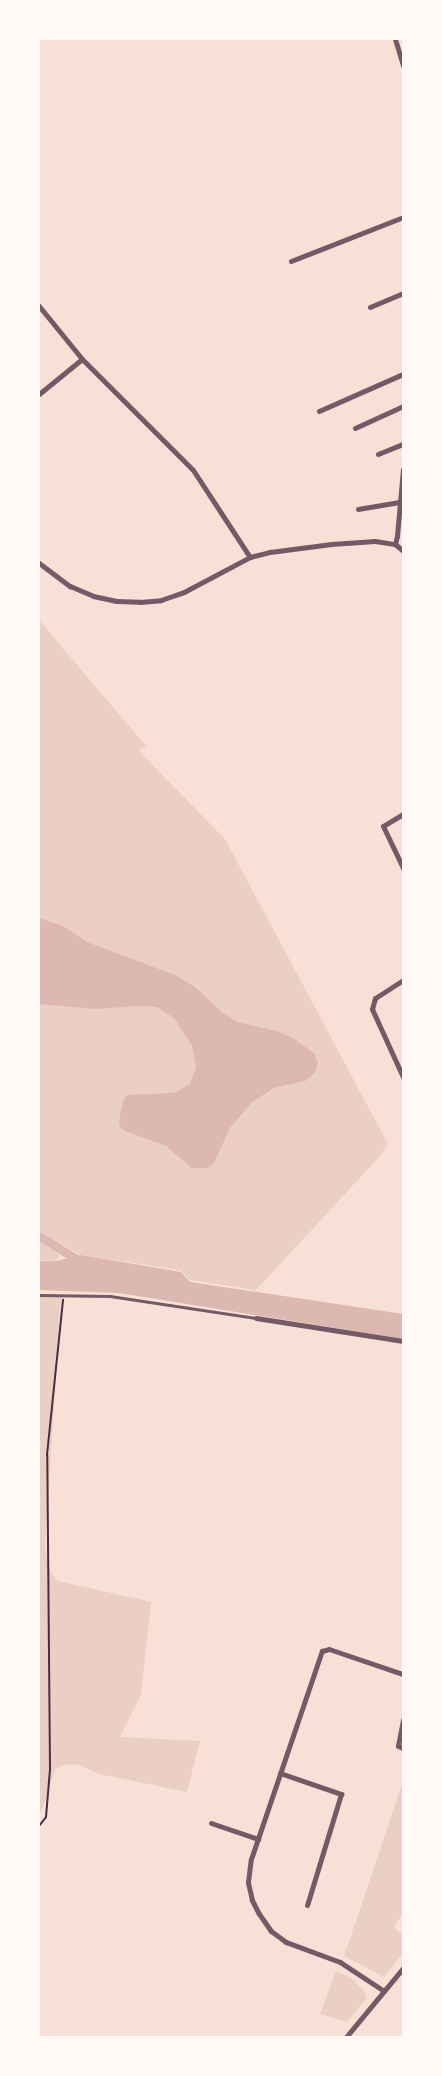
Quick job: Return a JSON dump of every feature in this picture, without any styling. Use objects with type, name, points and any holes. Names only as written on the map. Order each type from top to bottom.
[{"type":"street","points":[[396,39],[403,66]]},
{"type":"street","points":[[291,261],[403,218]]},
{"type":"street","points":[[370,307],[403,293]]},
{"type":"street","points":[[39,306],[82,358],[193,470],[250,557]]},
{"type":"street","points":[[39,394],[82,358]]},
{"type":"street","points":[[318,411],[403,374]]},
{"type":"street","points":[[355,428],[403,406]]},
{"type":"street","points":[[378,454],[403,444]]},
{"type":"street","points":[[395,544],[403,469]]},
{"type":"street","points":[[358,509],[399,502]]},
{"type":"street","points":[[39,563],[70,586],[93,596],[116,601],[140,602],[162,600],[184,592],[250,557],[291,549],[375,541],[395,544],[403,551]]},
{"type":"street","points":[[403,814],[383,826],[403,868]]},
{"type":"street","points":[[403,980],[376,998],[372,1009],[403,1077]]},
{"type":"street","points":[[256,1318],[403,1341]]},
{"type":"street","points":[[384,1991],[340,1962],[286,1942],[271,1930],[252,1900],[248,1882],[251,1859],[322,1651],[329,1649],[403,1674]]},
{"type":"street","points":[[401,1747],[403,1720]]},
{"type":"street","points":[[280,1773],[341,1794],[307,1905]]},
{"type":"street","points":[[211,1823],[258,1839]]},
{"type":"street","points":[[346,2037],[403,1968]]},
{"type":"lane","points":[[39,1295],[110,1296],[256,1318]]},
{"type":"path","points":[[39,1826],[46,1817],[50,1769],[47,1455],[63,1296]]},
{"type":"shaded area","points":[[39,620],[146,746],[139,751],[225,839],[388,1144],[381,1155],[256,1290],[190,1280],[180,1270],[81,1255],[39,1231]]},
{"type":"shaded area","points":[[39,918],[63,926],[87,942],[175,975],[195,987],[223,1013],[238,1022],[277,1031],[293,1038],[315,1054],[318,1064],[315,1072],[305,1081],[274,1088],[252,1102],[230,1128],[214,1163],[207,1168],[192,1168],[166,1146],[125,1131],[120,1127],[119,1121],[123,1101],[127,1095],[174,1093],[190,1084],[196,1067],[192,1046],[174,1018],[157,1007],[139,1006],[95,1009],[39,1004]]},
{"type":"shaded area","points":[[39,1241],[59,1254],[59,1259],[52,1261],[39,1260]]},
{"type":"shaded area","points":[[81,1255],[181,1272],[190,1282],[403,1314],[403,1339],[119,1293],[39,1290],[39,1261],[56,1261]]},
{"type":"shaded area","points":[[39,1296],[61,1297],[45,1548],[51,1573],[58,1581],[151,1602],[141,1695],[120,1737],[200,1741],[187,1792],[99,1774],[76,1764],[63,1765],[55,1770],[43,1807],[39,1813]]},
{"type":"shaded area","points":[[402,1784],[403,1913],[394,1927],[403,1935],[403,1953],[384,1977],[344,1956]]},
{"type":"shaded area","points":[[336,1971],[350,1977],[364,1991],[367,1998],[347,2022],[320,2014]]},
{"type":"waterway","points":[[39,1236],[83,1263]]}]
